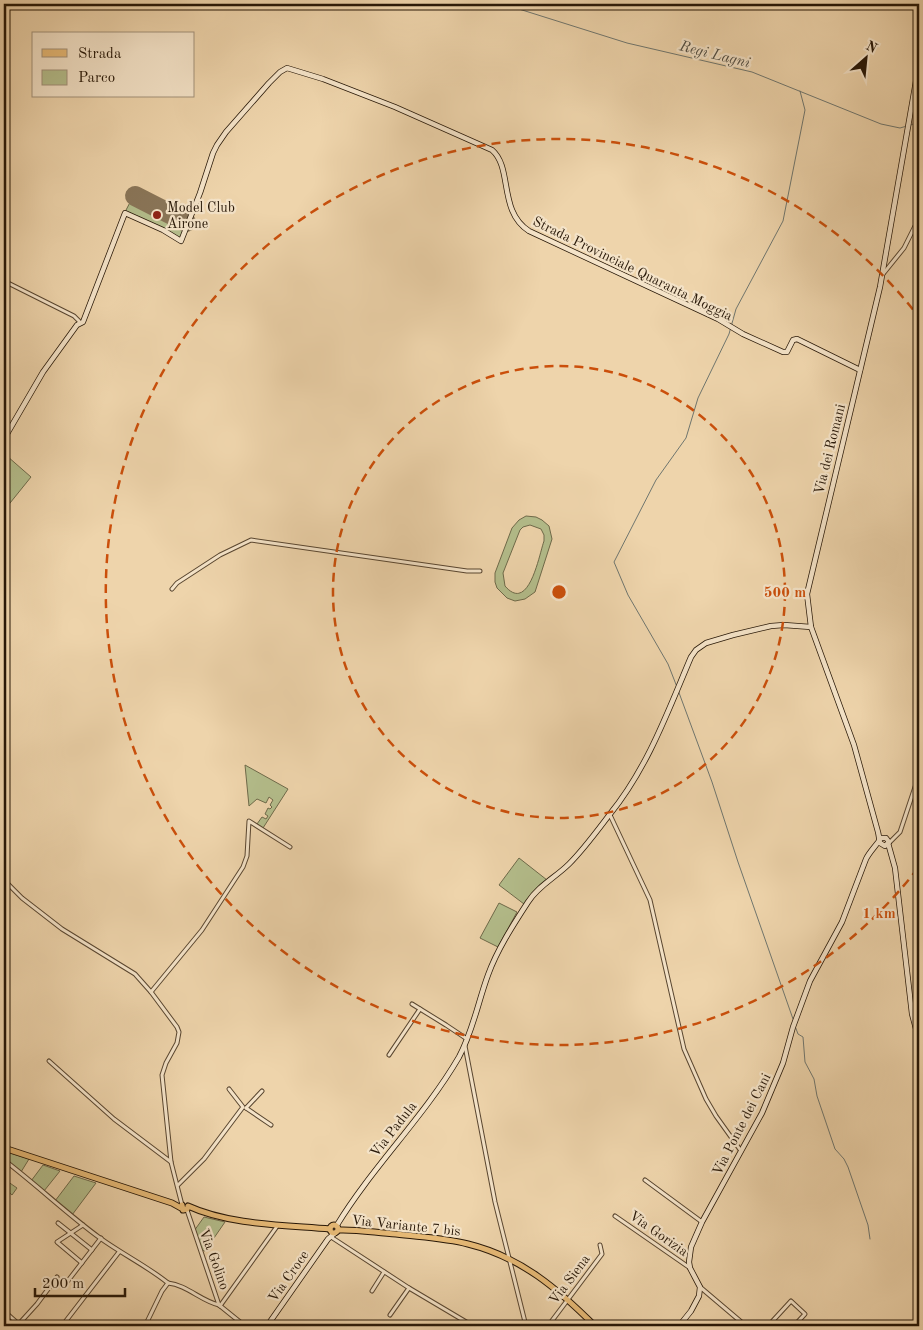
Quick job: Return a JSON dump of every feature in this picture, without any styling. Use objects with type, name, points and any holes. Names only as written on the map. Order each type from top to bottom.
[{"type":"main road","name":"Via Variante 7 bis","points":[[4,1148],[185,1207],[228,1218],[332,1232],[455,1241],[483,1248],[508,1258],[541,1277],[568,1299],[595,1326]]},
{"type":"street","name":"Via dei Romani","points":[[883,846],[880,841],[854,745],[811,627],[806,602],[808,584],[882,275],[919,64]]},
{"type":"street","name":"Strada Provinciale Quaranta Moggia","points":[[4,439],[42,372],[79,323],[83,322],[125,213],[163,230],[181,241],[217,145],[269,83],[287,68],[323,79],[388,104],[492,150],[500,160],[511,208],[521,226],[529,231],[718,319],[736,330],[784,352],[787,351],[793,340],[802,341],[860,370]]},
{"type":"street","points":[[882,275],[904,248],[919,218]]},
{"type":"street","points":[[4,281],[74,316],[78,319],[79,323]]},
{"type":"street","points":[[172,589],[177,583],[220,556],[251,540],[467,571],[480,571]]},
{"type":"street","name":"Via Padula","points":[[332,1232],[381,1163],[417,1118],[458,1058],[467,1039],[488,974],[518,918],[535,892],[570,863],[610,814],[657,739],[691,657],[696,650],[706,643],[771,626],[811,627]]},
{"type":"street","points":[[883,846],[888,844],[900,832],[904,825],[919,775]]},
{"type":"street","points":[[610,814],[650,900],[684,1049],[706,1099],[741,1152]]},
{"type":"street","points":[[4,880],[22,898],[62,929],[135,974],[151,992],[202,930],[243,867],[247,856],[249,821],[290,847]]},
{"type":"street","points":[[878,832],[886,838],[895,868],[912,1014],[919,1040]]},
{"type":"street","points":[[886,838],[893,838]]},
{"type":"street","name":"Via Ponte dei Cani","points":[[690,1268],[689,1253],[702,1222],[762,1113],[783,1063],[793,1028],[810,982],[842,922],[870,850],[886,838]]},
{"type":"street","points":[[876,845],[883,846],[891,852]]},
{"type":"street","name":"Via Golino","points":[[151,992],[178,1027],[179,1032],[177,1043],[162,1075],[171,1162],[220,1305],[245,1326]]},
{"type":"street","points":[[412,1004],[467,1039]]},
{"type":"street","points":[[389,1055],[420,1009]]},
{"type":"street","points":[[464,1046],[508,1258],[526,1326]]},
{"type":"street","points":[[48,1061],[114,1119],[171,1162]]},
{"type":"street","points":[[229,1089],[244,1107],[272,1125]]},
{"type":"street","points":[[178,1185],[204,1159],[244,1107],[262,1091]]},
{"type":"street","points":[[4,1160],[82,1225],[119,1252],[168,1283],[179,1285],[209,1302],[220,1305],[279,1224]]},
{"type":"street","points":[[645,1180],[702,1222]]},
{"type":"street","points":[[174,1203],[182,1198]]},
{"type":"street","name":"Via Gorizia","points":[[615,1216],[690,1268]]},
{"type":"street","points":[[58,1223],[92,1250]]},
{"type":"street","points":[[82,1225],[57,1242],[82,1263]]},
{"type":"street","points":[[332,1232],[384,1272],[473,1326]]},
{"type":"street","name":"Via Croce","points":[[267,1326],[332,1232]]},
{"type":"street","points":[[67,1282],[101,1238]]},
{"type":"street","name":"Via Siena","points":[[548,1326],[602,1254],[600,1244]]},
{"type":"street","points":[[62,1326],[119,1252]]},
{"type":"street","points":[[690,1268],[700,1287],[746,1326]]},
{"type":"street","points":[[372,1291],[384,1272]]},
{"type":"street","points":[[4,1311],[19,1325],[57,1277]]},
{"type":"street","points":[[145,1326],[162,1291],[168,1283]]},
{"type":"street","points":[[678,1326],[691,1311],[699,1296],[700,1287]]},
{"type":"street","points":[[390,1315],[409,1288]]},
{"type":"street","points":[[768,1326],[791,1301],[805,1314],[794,1326]]},
{"type":"green space","name":"Model Club Airone","points":[[136,191],[189,218],[180,238],[125,212]]},
{"type":"green space","points":[[7,456],[31,477],[6,508],[4,506],[4,461]]},
{"type":"green space","points":[[526,516],[542,520],[549,526],[552,539],[535,592],[525,599],[515,601],[507,598],[497,588],[495,573],[512,528],[519,520]],"holes":[[[530,525],[541,529],[544,541],[532,579],[527,588],[521,593],[513,593],[505,586],[503,573],[520,530]]]},
{"type":"green space","points":[[245,765],[288,789],[263,828],[257,824],[262,817],[266,819],[268,816],[265,814],[268,808],[272,807],[270,805],[273,800],[269,797],[266,803],[257,799],[249,806]]},
{"type":"green space","points":[[519,858],[547,880],[524,904],[499,885]]},
{"type":"green space","points":[[499,903],[517,912],[498,947],[480,938]]},
{"type":"green space","points":[[4,1151],[29,1159],[21,1172],[4,1159]]},
{"type":"green space","points":[[43,1165],[60,1171],[44,1191],[31,1181]]},
{"type":"green space","points":[[74,1176],[96,1183],[72,1215],[55,1201]]},
{"type":"green space","points":[[4,1179],[17,1188],[12,1195],[4,1188]]},
{"type":"green space","points":[[204,1217],[225,1222],[205,1251],[201,1250],[194,1231]]},
{"type":"waterway","name":"Regi Lagni","points":[[503,4],[627,43],[752,72],[881,124],[900,128],[907,126]]},
{"type":"waterway","points":[[677,687],[668,664],[628,595],[614,562],[656,480],[686,438],[698,398],[729,334],[736,309],[783,221],[805,110],[800,91]]},
{"type":"waterway","name":"Regi Lagni","points":[[911,125],[919,121]]},
{"type":"waterway","points":[[678,690],[712,782],[793,1019]]},
{"type":"waterway","points":[[795,1026],[798,1034],[803,1037],[805,1062],[814,1079],[817,1096],[835,1149],[848,1167],[868,1225],[870,1239]]},
{"type":"runway","points":[[135,196],[186,222]]},
{"type":"place","name":"Model Club Airone","points":[[157,215]]}]
